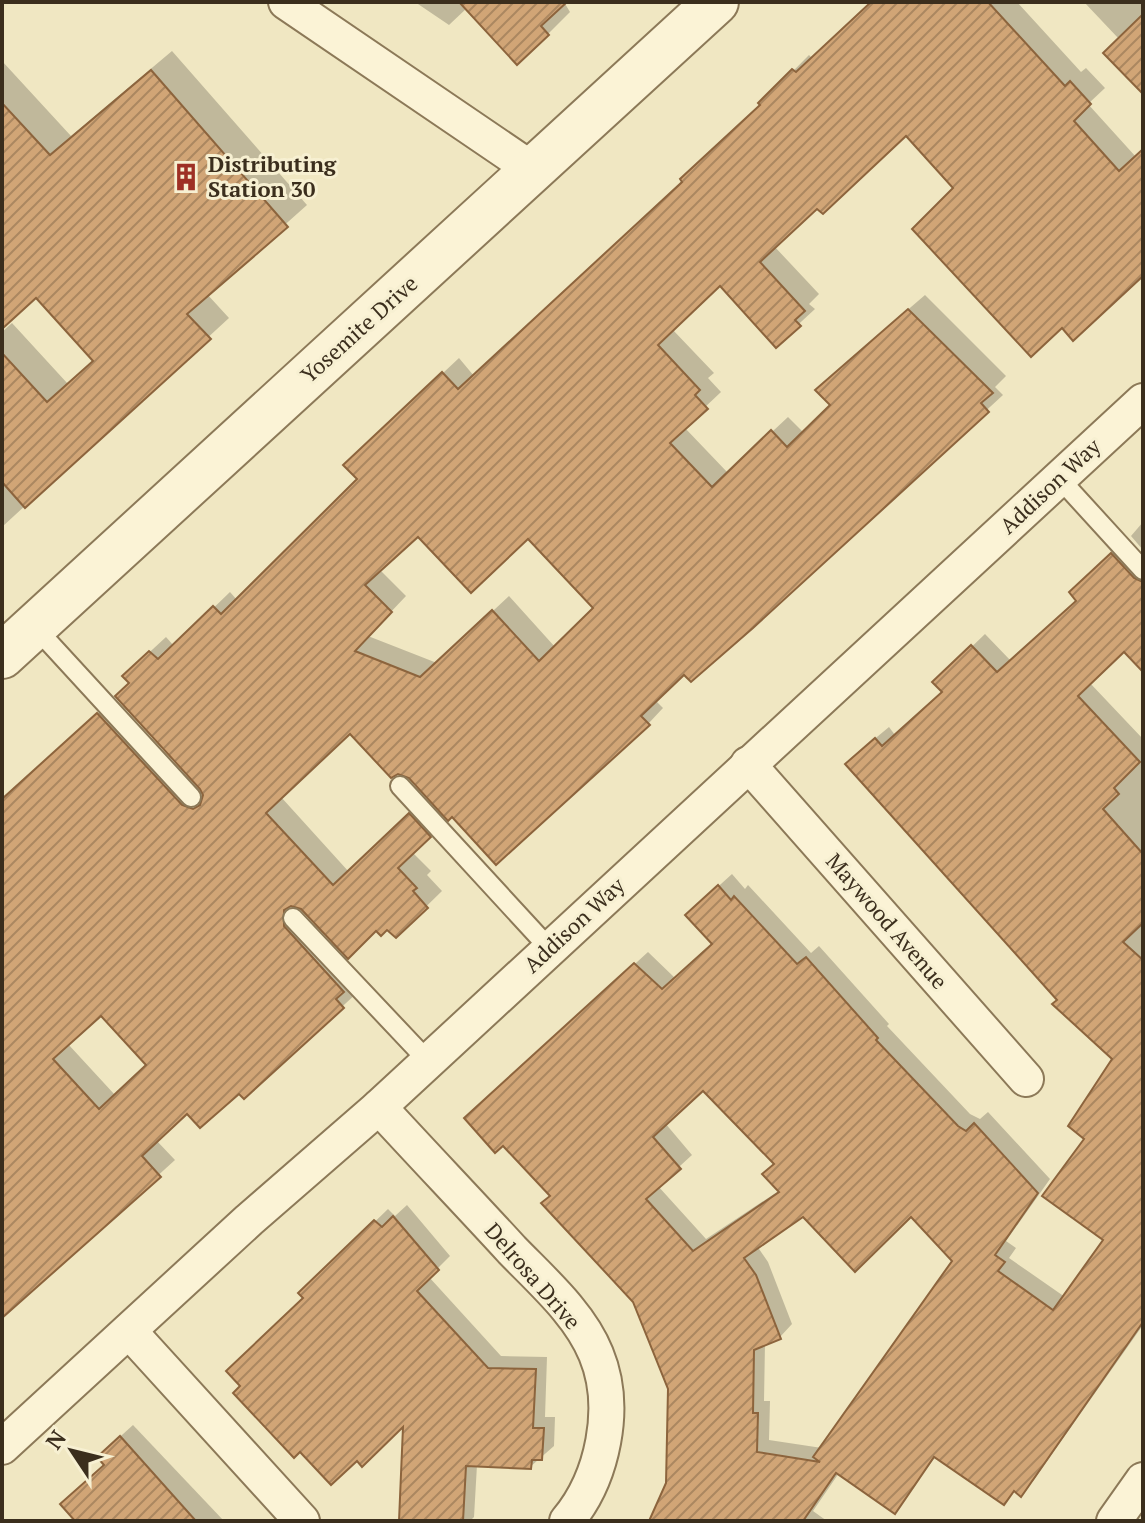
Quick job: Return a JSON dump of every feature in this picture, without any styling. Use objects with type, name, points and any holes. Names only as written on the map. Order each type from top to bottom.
[{"type":"street","points":[[286,2],[533,170]]},
{"type":"street","name":"Yosemite Drive","points":[[2,656],[716,2]]},
{"type":"street","name":"Addison Way","points":[[2,1447],[379,1107],[1143,401]]},
{"type":"street","name":"Maywood Avenue","points":[[748,764],[1026,1079]]},
{"type":"street","name":"Delrosa Drive","points":[[379,1107],[568,1309],[596,1354],[608,1405],[599,1461],[578,1508],[567,1521]]},
{"type":"street","points":[[129,1331],[302,1521]]},
{"type":"street","points":[[1114,1521],[1143,1480]]},
{"type":"lane","points":[[1059,478],[1143,570]]},
{"type":"lane","points":[[34,626],[191,797]]},
{"type":"lane","points":[[400,786],[549,948]]},
{"type":"lane","points":[[293,918],[428,1061]]},
{"type":"building","points":[[459,2],[567,2],[541,26],[549,35],[517,65]]},
{"type":"building","points":[[871,2],[988,2],[1065,86],[1070,81],[1091,104],[1074,121],[1119,171],[1143,149],[1143,276],[1073,341],[1062,328],[1031,357],[912,229],[953,188],[906,136],[823,214],[817,209],[760,262],[805,311],[795,320],[801,326],[776,348],[720,286],[658,345],[700,390],[695,395],[708,409],[670,443],[712,487],[771,430],[787,447],[830,405],[815,390],[908,309],[993,393],[981,403],[989,412],[691,682],[684,675],[641,716],[650,725],[496,865],[452,817],[448,821],[409,778],[398,774],[391,778],[350,734],[266,813],[333,885],[409,813],[431,837],[398,868],[417,888],[413,891],[428,908],[396,938],[387,930],[381,936],[376,931],[348,959],[301,909],[291,906],[284,910],[284,926],[344,992],[336,999],[344,1008],[244,1099],[239,1094],[200,1128],[187,1114],[142,1156],[161,1177],[2,1318],[2,799],[97,713],[182,805],[193,809],[200,805],[203,795],[200,789],[115,696],[129,683],[122,676],[149,651],[158,659],[213,606],[221,614],[357,479],[343,465],[442,372],[458,389],[682,182],[680,179],[760,105],[758,103],[792,69],[796,72]],"holes":[[[418,537],[471,593],[528,539],[593,608],[539,661],[492,610],[420,677],[355,651],[392,612],[365,585]],[[101,1016],[146,1065],[99,1109],[53,1059]]]},
{"type":"building","points":[[1143,14],[1143,94],[1103,53]]},
{"type":"building","points":[[151,70],[288,227],[187,314],[211,339],[25,508],[2,482],[2,353],[47,402],[93,361],[36,298],[2,329],[2,103],[50,155]]},
{"type":"building","points":[[1111,553],[1134,578],[1143,582],[1143,672],[1124,652],[1078,696],[1140,762],[1114,788],[1119,794],[1103,809],[1143,854],[1143,923],[1123,942],[1143,960],[1143,1322],[1021,1497],[1014,1491],[1004,1505],[934,1457],[895,1514],[836,1473],[803,1521],[649,1521],[666,1483],[668,1389],[633,1302],[541,1203],[550,1196],[503,1146],[495,1153],[464,1118],[634,963],[662,989],[712,944],[685,915],[718,885],[731,900],[734,896],[797,964],[806,957],[878,1038],[876,1040],[958,1126],[966,1131],[974,1123],[1038,1193],[995,1255],[1005,1262],[998,1271],[1053,1310],[1103,1240],[1042,1196],[1084,1139],[1068,1126],[1112,1059],[1052,1004],[1057,1000],[845,764],[875,738],[882,746],[942,692],[932,682],[971,645],[997,672],[1076,601],[1069,592]],"holes":[[[703,1091],[774,1164],[762,1174],[779,1192],[693,1251],[646,1199],[681,1169],[653,1137]],[[803,1217],[855,1272],[911,1217],[952,1261],[813,1457],[820,1462],[757,1452],[758,1413],[753,1413],[754,1350],[781,1339],[756,1275],[744,1258]]]},
{"type":"building","points":[[393,1216],[439,1270],[417,1291],[488,1368],[536,1369],[533,1428],[544,1428],[542,1460],[532,1460],[531,1469],[466,1466],[463,1521],[399,1521],[403,1427],[362,1467],[357,1461],[331,1485],[300,1452],[294,1458],[233,1393],[240,1386],[226,1371],[303,1298],[298,1293],[374,1220],[382,1227]]},
{"type":"building","points":[[120,1436],[196,1521],[75,1521],[60,1504],[104,1465],[97,1457]]},
{"type":"place","name":"Distributing Station 30","points":[[186,177]]}]
